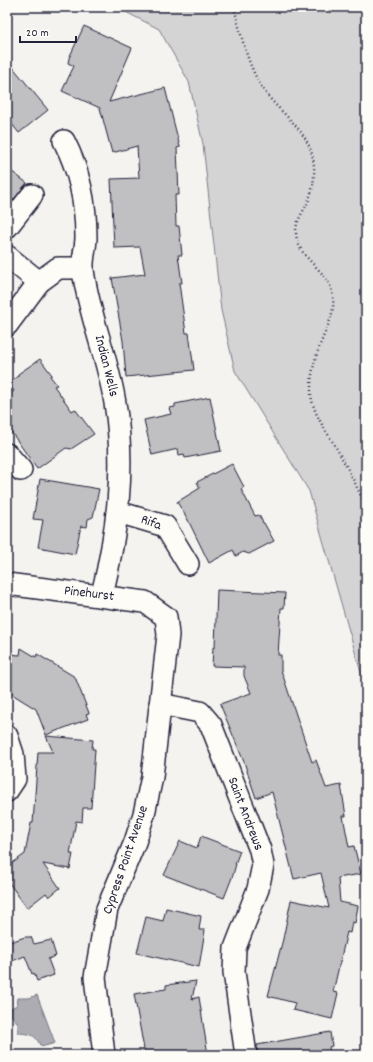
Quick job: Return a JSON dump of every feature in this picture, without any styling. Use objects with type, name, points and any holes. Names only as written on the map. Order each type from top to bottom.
[{"type":"street","name":"Indian Wells","points":[[64,140],[74,160],[80,182],[86,237],[83,268],[88,304],[101,343],[115,402],[120,448],[118,512],[102,595]]},
{"type":"street","points":[[7,227],[32,195]]},
{"type":"street","points":[[7,256],[39,282]]},
{"type":"street","points":[[7,325],[39,282],[58,268],[83,268]]},
{"type":"street","points":[[7,454],[21,470]]},
{"type":"street","name":"Rifa","points":[[118,512],[165,526],[188,564]]},
{"type":"street","name":"Pinehurst","points":[[7,584],[102,595],[146,602],[166,616]]},
{"type":"street","name":"Cypress Point Avenue","points":[[104,1055],[95,978],[107,909],[135,842],[144,814],[152,777],[168,635],[166,616]]},
{"type":"street","name":"Saint Andrews","points":[[160,704],[200,712],[211,725],[260,850],[263,865],[258,889],[236,948],[234,972],[246,1055]]},
{"type":"street","points":[[7,736],[13,754],[15,779],[7,791]]},
{"type":"path","points":[[234,7],[242,37],[258,81],[272,101],[305,136],[310,148],[314,168],[310,199],[299,219],[296,232],[303,254],[329,285],[333,298],[333,313],[315,360],[311,397],[317,416],[338,451],[366,508]]},
{"type":"shaded area","points":[[116,7],[366,7],[366,690],[309,491],[235,371],[221,310],[203,144],[189,82],[159,29]]},
{"type":"shaded area","points":[[37,995],[55,1043],[45,1046],[40,1045],[36,1038],[31,1035],[18,1033],[18,1024],[11,1013],[11,1008],[17,1005],[18,998],[29,998]]},
{"type":"building","points":[[84,26],[132,48],[109,102],[165,88],[180,147],[177,148],[179,195],[175,195],[176,226],[179,226],[182,255],[178,255],[182,283],[179,283],[186,333],[189,333],[194,370],[126,377],[123,341],[112,278],[145,274],[140,247],[114,248],[111,179],[139,178],[137,146],[112,153],[100,108],[62,91],[74,66],[68,63],[69,58]]},
{"type":"building","points":[[7,60],[48,110],[19,133],[7,118]]},
{"type":"building","points":[[7,168],[27,183],[7,208]]},
{"type":"building","points":[[40,359],[52,375],[50,376],[57,385],[54,386],[72,411],[75,409],[94,434],[71,449],[66,448],[37,469],[7,426],[7,396],[14,391],[8,383]]},
{"type":"building","points":[[210,397],[221,451],[185,458],[184,454],[179,455],[178,449],[152,455],[144,420],[171,414],[169,408],[175,407],[175,404]]},
{"type":"building","points":[[232,464],[244,487],[241,489],[255,516],[259,515],[274,541],[249,554],[243,552],[236,556],[233,550],[209,563],[187,518],[177,502],[200,488],[197,482]]},
{"type":"building","points":[[40,479],[99,489],[93,517],[88,519],[87,527],[81,526],[75,554],[38,547],[43,520],[33,519]]},
{"type":"building","points":[[217,590],[285,593],[284,608],[281,608],[278,655],[281,655],[281,670],[312,762],[316,760],[326,788],[341,785],[346,816],[343,816],[349,847],[354,846],[361,874],[338,878],[340,902],[358,906],[355,923],[352,922],[350,933],[347,932],[333,992],[338,993],[332,1019],[293,1010],[295,1003],[268,996],[283,939],[291,900],[329,908],[321,873],[294,879],[272,792],[256,798],[244,762],[220,704],[251,693],[244,676],[244,667],[212,666],[213,647],[215,647]]},
{"type":"building","points":[[21,648],[36,657],[37,654],[75,677],[89,713],[86,714],[88,719],[46,735],[36,709],[7,691],[7,654],[20,655]]},
{"type":"building","points":[[46,736],[93,740],[92,749],[95,749],[91,808],[83,808],[82,822],[76,821],[70,854],[73,854],[70,869],[43,864],[60,888],[49,897],[46,893],[27,908],[7,880],[7,867],[25,854],[31,823],[33,823],[38,752],[53,752]]},
{"type":"building","points":[[201,836],[240,851],[224,898],[164,875],[180,841],[197,848]]},
{"type":"building","points":[[166,908],[201,916],[199,930],[205,930],[199,967],[137,953],[146,917],[163,921]]},
{"type":"building","points":[[25,937],[31,937],[34,944],[51,940],[56,956],[48,959],[54,975],[37,981],[34,973],[32,974],[25,956],[7,963],[7,943]]},
{"type":"building","points":[[196,981],[192,999],[199,997],[208,1055],[145,1055],[134,994],[166,989],[166,985]]},
{"type":"building","points":[[330,1032],[332,1046],[329,1047],[330,1055],[258,1055],[257,1045]]}]
